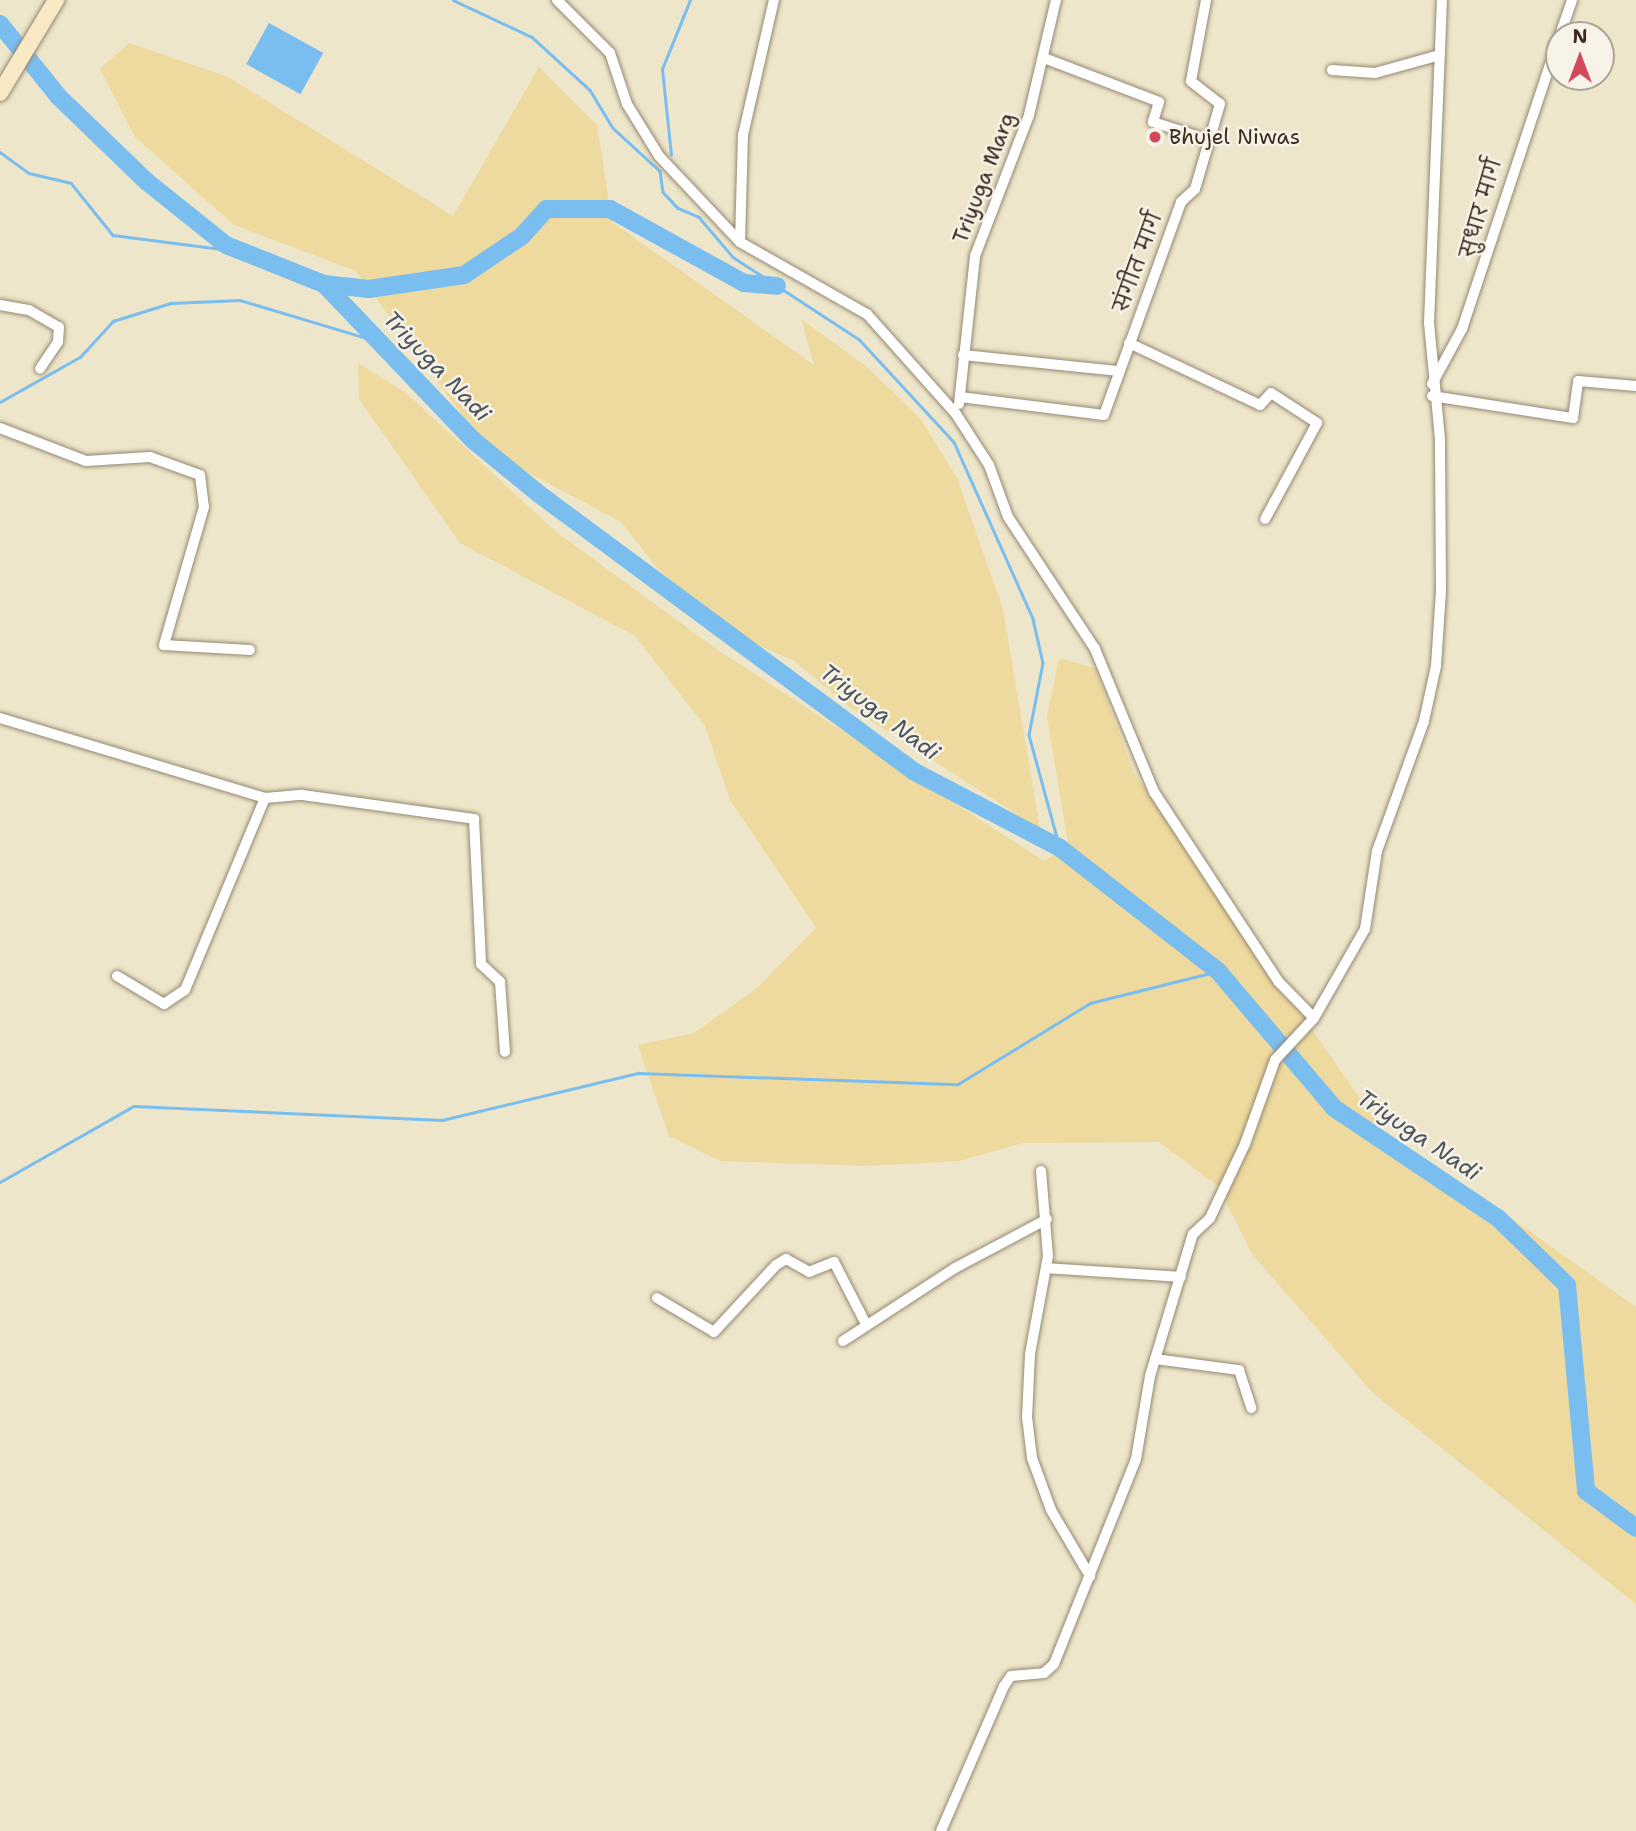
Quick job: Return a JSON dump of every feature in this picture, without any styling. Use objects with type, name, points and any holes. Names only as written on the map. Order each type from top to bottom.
[{"type":"main road","points":[[0,93],[56,0]]},
{"type":"street","points":[[557,0],[610,53],[627,104],[659,156],[740,242],[867,314],[956,414],[989,465],[1008,517],[1095,649],[1154,792],[1279,982],[1314,1018]]},
{"type":"street","points":[[740,242],[743,135],[774,0]]},
{"type":"street","name":"Triyuga Marg","points":[[956,414],[961,397],[963,355],[975,256],[1029,115],[1056,0]]},
{"type":"street","name":"संगीत मार्ग","points":[[961,397],[1104,415],[1129,343],[1209,140],[1220,104],[1191,81],[1206,0]]},
{"type":"street","points":[[941,1831],[1004,1686],[1011,1676],[1044,1673],[1054,1664],[1136,1459],[1155,1359],[1193,1234],[1210,1218],[1245,1144],[1275,1060],[1314,1018],[1365,929],[1377,851],[1424,721],[1436,666],[1440,439],[1431,391],[1442,0]]},
{"type":"street","name":"सुधार मार्ग","points":[[1564,21],[1572,0]]},
{"type":"street","points":[[1332,70],[1375,74],[1440,54]]},
{"type":"street","points":[[1044,58],[1160,102],[1153,122],[1209,140]]},
{"type":"street","name":"सुधार मार्ग","points":[[1431,391],[1462,329],[1545,78]]},
{"type":"street","points":[[0,305],[29,310],[59,327],[58,342],[40,369]]},
{"type":"street","points":[[1129,343],[1260,405],[1271,393],[1317,423],[1265,519]]},
{"type":"street","points":[[963,355],[1119,371]]},
{"type":"street","points":[[1431,391],[1573,418],[1578,381],[1636,386]]},
{"type":"street","points":[[0,428],[86,461],[150,457],[200,475],[204,507],[164,645],[250,650]]},
{"type":"street","points":[[0,718],[265,798],[315,796],[474,819],[481,964],[500,982],[505,1052]]},
{"type":"street","points":[[117,976],[164,1004],[186,990],[265,798]]},
{"type":"street","points":[[1041,1171],[1046,1219],[1046,1268],[1030,1354],[1032,1458],[1051,1510],[1090,1576]]},
{"type":"street","points":[[844,1341],[866,1324],[1046,1219]]},
{"type":"street","points":[[657,1298],[714,1332],[776,1265],[786,1259],[810,1272],[834,1262],[866,1324]]},
{"type":"street","points":[[1046,1268],[1181,1277]]},
{"type":"street","points":[[1155,1359],[1239,1370],[1251,1408]]},
{"type":"sand","points":[[129,43],[228,77],[453,216],[539,67],[597,125],[612,222],[814,365],[801,319],[866,366],[920,418],[957,478],[1003,609],[1040,829],[851,708],[793,660],[738,637],[658,569],[621,522],[489,452],[356,271],[234,225],[135,137],[100,69]]},
{"type":"sand","points":[[358,363],[406,393],[555,531],[719,651],[1044,861],[1068,844],[1047,717],[1059,658],[1095,668],[1134,773],[1402,1159],[1501,1211],[1636,1307],[1636,1604],[1373,1393],[1252,1254],[1218,1186],[1159,1142],[1023,1143],[959,1161],[868,1166],[720,1161],[669,1136],[638,1045],[694,1033],[756,989],[816,928],[730,800],[705,726],[635,636],[460,543],[359,399]]},
{"type":"water","points":[[269,23],[323,53],[300,94],[246,64]]},
{"type":"waterway","points":[[453,0],[532,37],[590,90],[613,128],[660,171],[663,192],[678,208],[699,217],[733,257],[859,339],[954,442],[1033,619],[1043,663],[1029,735],[1060,848]]},
{"type":"waterway","points":[[671,155],[662,69],[690,0]]},
{"type":"waterway","name":"Triyuga Nadi","points":[[0,24],[59,97],[146,181],[226,245],[324,284],[473,440],[539,494],[913,771],[1060,848],[1218,971],[1334,1108],[1498,1218],[1567,1285],[1586,1491],[1636,1528]]},
{"type":"waterway","points":[[0,152],[29,173],[71,183],[113,235],[244,252]]},
{"type":"waterway","points":[[324,284],[369,289],[464,275],[522,236],[546,209],[610,209],[744,283],[777,286]]},
{"type":"waterway","points":[[0,402],[80,357],[113,321],[171,303],[240,300],[380,342]]},
{"type":"waterway","points":[[0,1182],[134,1106],[442,1120],[638,1073],[958,1084],[1090,1003],[1218,971]]},
{"type":"place","name":"Bhujel Niwas","points":[[1155,137]]}]
